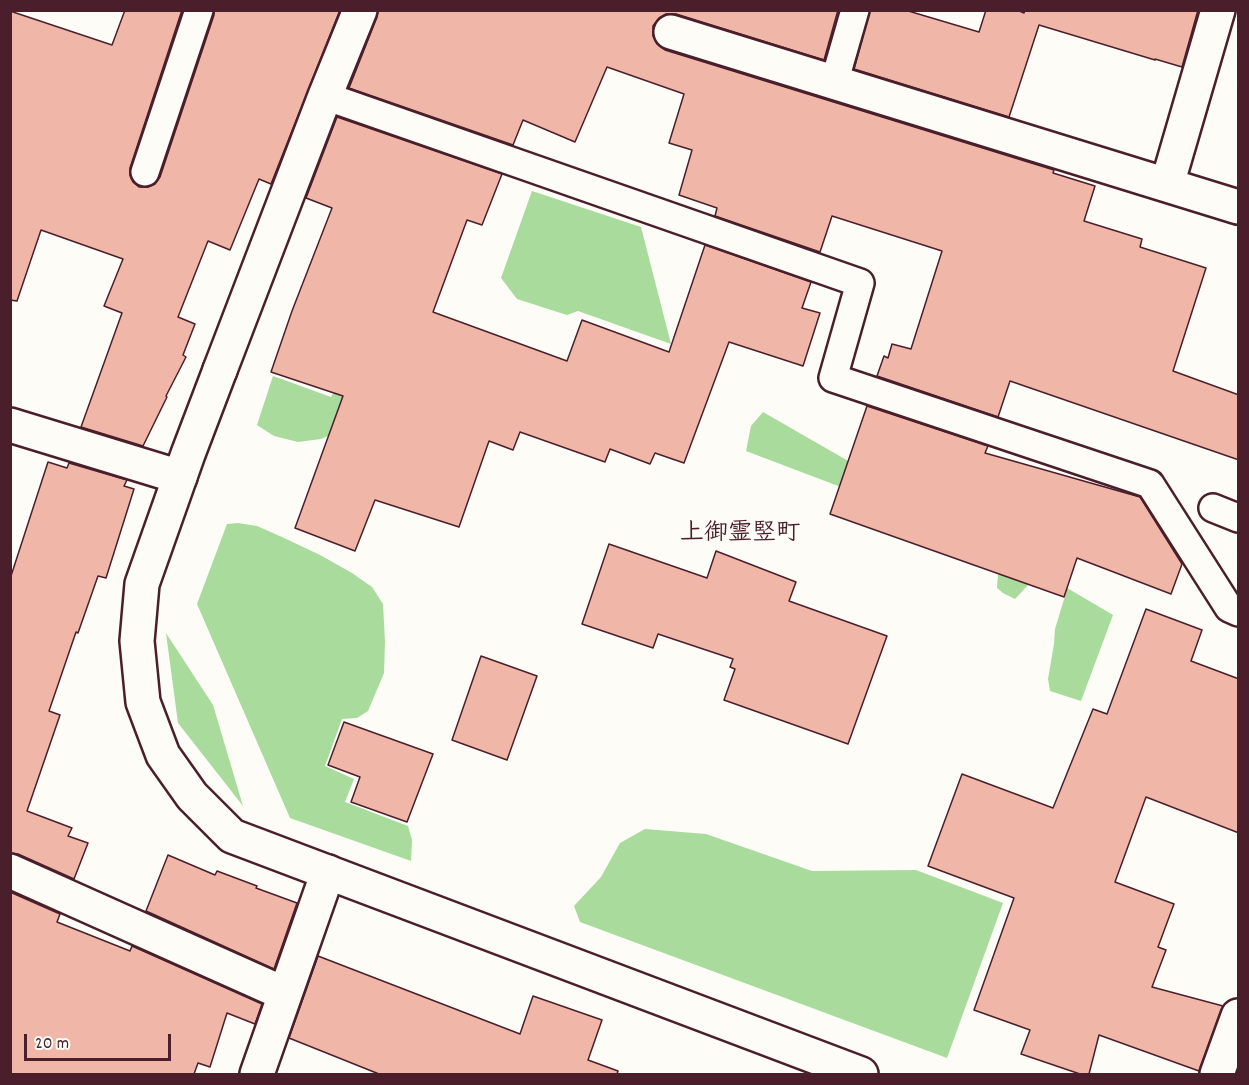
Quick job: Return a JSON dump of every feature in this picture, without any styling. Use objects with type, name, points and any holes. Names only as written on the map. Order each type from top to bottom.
[{"type":"street","points":[[360,10],[220,370],[142,584],[137,641],[143,702],[163,755],[192,796],[232,836],[861,1074]]},
{"type":"street","points":[[1167,185],[1218,10]]},
{"type":"street","points":[[671,32],[1239,207]]},
{"type":"street","points":[[10,425],[180,477]]},
{"type":"street","points":[[10,871],[285,994]]},
{"type":"street","points":[[257,1074],[328,872]]},
{"type":"street","points":[[1217,1074],[1239,1016]]},
{"type":"lane","points":[[145,172],[199,10]]},
{"type":"lane","points":[[834,83],[855,10]]},
{"type":"lane","points":[[325,96],[860,283],[833,378],[1150,484],[1229,608],[1239,612]]},
{"type":"lane","points":[[1213,508],[1239,518]]},
{"type":"green space","points":[[532,191],[641,227],[671,344],[578,311],[567,315],[517,299],[501,278]]},
{"type":"green space","points":[[273,376],[331,397],[340,381],[354,380],[340,431],[321,439],[298,442],[274,436],[257,425]]},
{"type":"green space","points":[[763,412],[963,527],[954,530],[746,451],[751,426]]},
{"type":"green space","points":[[227,524],[257,526],[320,555],[372,587],[383,604],[384,673],[368,711],[357,718],[342,719],[325,766],[354,779],[345,802],[408,826],[412,840],[411,861],[290,818],[197,604]]},
{"type":"green space","points":[[1011,555],[1113,615],[1081,701],[1050,691],[1048,679],[1055,629],[1065,596],[1029,584],[1015,599],[1003,593],[997,588],[998,575],[1004,557]]},
{"type":"green space","points":[[166,633],[213,705],[243,806],[178,723]]},
{"type":"green space","points":[[645,829],[706,834],[812,871],[916,870],[1003,903],[947,1058],[580,922],[574,906],[601,877],[620,843]]},
{"type":"building","points":[[125,10],[182,10],[130,168],[133,182],[139,187],[148,187],[155,184],[160,177],[214,10],[340,10],[271,184],[259,179],[230,250],[208,241],[178,317],[195,324],[183,355],[186,357],[143,446],[81,427],[122,313],[104,306],[123,259],[41,230],[17,301],[10,300],[10,11],[112,45]]},
{"type":"building","points":[[378,10],[838,10],[824,60],[676,14],[666,14],[659,18],[653,26],[653,36],[657,44],[665,50],[1054,170],[1053,173],[1095,186],[1084,221],[1142,239],[1140,247],[1206,268],[1173,371],[1239,395],[1239,460],[1010,381],[998,417],[877,376],[884,356],[888,358],[892,344],[911,349],[942,251],[832,216],[820,252],[715,216],[717,208],[679,195],[692,150],[669,143],[684,94],[607,67],[575,142],[523,120],[513,145],[349,88]]},
{"type":"building","points":[[870,10],[905,10],[979,32],[986,10],[1017,10],[1024,13],[1025,10],[1198,10],[1182,67],[1039,25],[1009,117],[854,69]]},
{"type":"building","points":[[337,117],[502,174],[482,225],[467,220],[433,312],[567,361],[582,320],[669,352],[705,245],[811,282],[802,308],[820,313],[803,366],[729,342],[684,463],[655,453],[650,464],[610,449],[605,462],[520,432],[513,450],[489,441],[459,527],[375,500],[355,551],[295,528],[343,396],[271,372],[332,208],[306,198]]},
{"type":"building","points":[[867,406],[988,446],[985,453],[1140,497],[1182,564],[1171,594],[1077,558],[1064,597],[830,514]]},
{"type":"building","points":[[48,462],[67,468],[69,463],[127,480],[124,486],[134,489],[106,578],[98,576],[49,711],[60,715],[27,811],[72,828],[68,836],[88,843],[74,879],[18,854],[10,853],[10,579]]},
{"type":"building","points":[[609,544],[707,578],[716,551],[796,582],[789,601],[887,636],[848,744],[724,700],[735,669],[730,667],[733,659],[658,634],[653,648],[582,624]]},
{"type":"building","points":[[1146,609],[1202,630],[1191,661],[1239,679],[1239,833],[1146,797],[1115,882],[1174,904],[1158,947],[1166,950],[1152,987],[1223,1006],[1199,1071],[1099,1035],[1089,1074],[1080,1074],[1021,1054],[1030,1030],[974,1010],[1014,898],[928,866],[962,774],[1053,808],[1093,709],[1107,714]]},
{"type":"building","points":[[481,656],[537,676],[507,760],[452,740]]},
{"type":"building","points":[[344,722],[433,754],[407,822],[351,802],[360,777],[328,765]]},
{"type":"building","points":[[168,855],[215,875],[217,871],[297,903],[274,969],[146,911]]},
{"type":"building","points":[[10,892],[60,914],[57,922],[130,951],[132,946],[262,1004],[255,1024],[227,1013],[210,1067],[198,1063],[194,1074],[10,1074]]},
{"type":"building","points":[[318,956],[520,1034],[533,996],[602,1020],[588,1060],[618,1071],[617,1074],[379,1074],[289,1038]]},
{"type":"district","name":"上御霊竪町","points":[[740,536]]}]
